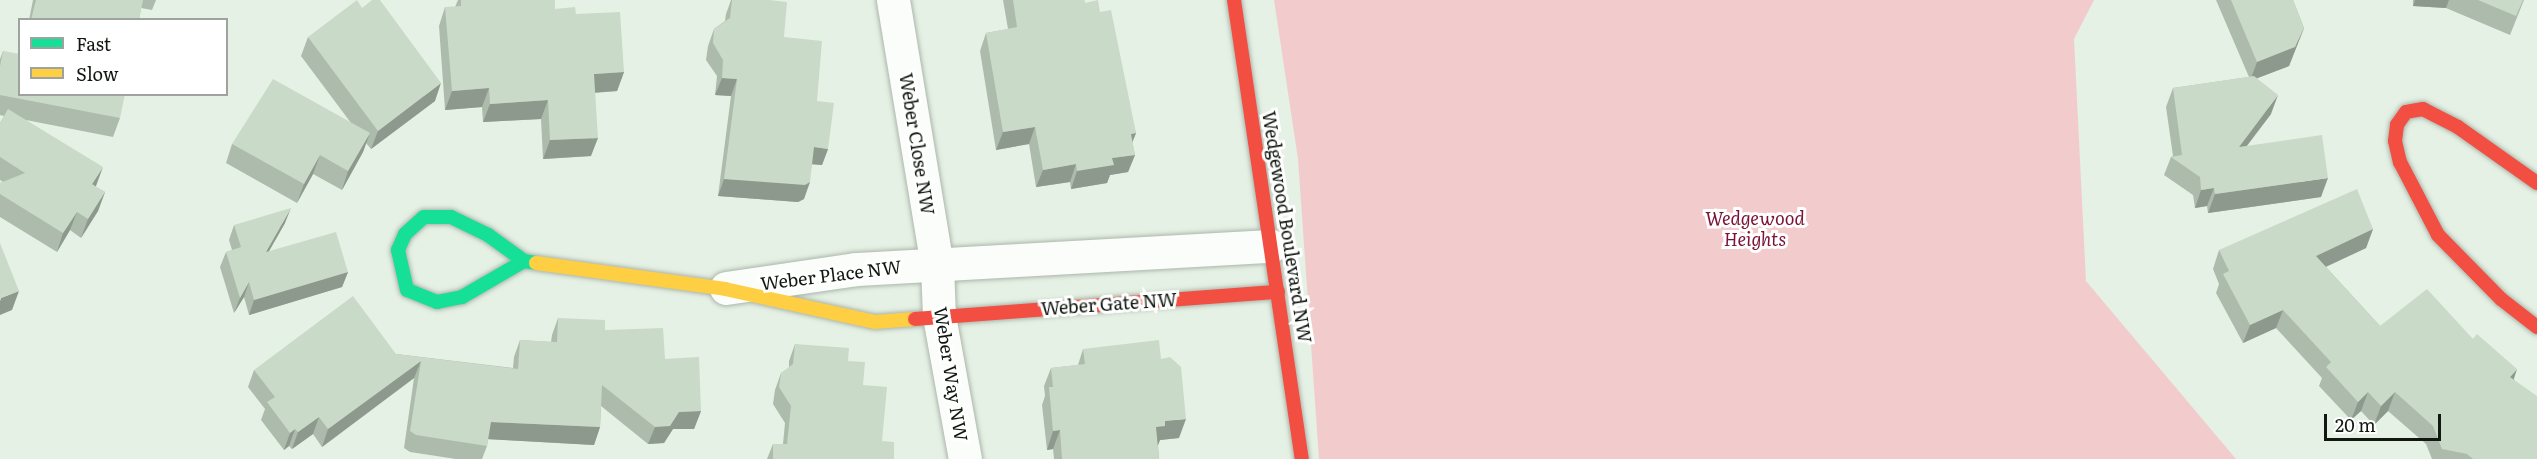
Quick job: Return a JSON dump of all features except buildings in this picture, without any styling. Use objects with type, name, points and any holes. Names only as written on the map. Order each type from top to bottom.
[{"type":"street","name":"Weber Close NW","points":[[893,0],[938,290]]},
{"type":"street","name":"Wedgewood Boulevard NW","points":[[1234,0],[1302,459]]},
{"type":"street","points":[[2537,183],[2458,127],[2423,109],[2406,112],[2397,124],[2395,141],[2400,162],[2438,235],[2501,300],[2537,327]]},
{"type":"street","name":"Weber Place NW","points":[[524,261],[462,297],[437,302],[408,290],[398,250],[405,234],[424,217],[451,217],[488,235],[524,261],[725,289],[875,322],[938,290]]},
{"type":"street","points":[[938,290],[1271,246]]},
{"type":"street","name":"Weber Place NW","points":[[725,289],[856,269],[938,290]]},
{"type":"street","name":"Weber Gate NW","points":[[938,290],[1278,292]]},
{"type":"street","name":"Weber Way NW","points":[[938,290],[965,459]]},
{"type":"green space","name":"Wedgewood Heights","points":[[1274,0],[2094,0],[2074,39],[2086,281],[2236,459],[1319,459],[1298,159]]},
{"type":"traffic: fast","points":[[524,261],[462,297],[437,302],[407,290],[398,250],[405,234],[424,217],[451,217],[488,235],[524,261],[536,263]]},
{"type":"traffic: slow","points":[[536,263],[725,289],[875,322],[915,319]]},
{"type":"traffic: jam","points":[[1234,0],[1302,459]]},
{"type":"traffic: jam","points":[[2537,183],[2458,127],[2423,109],[2406,112],[2397,125],[2395,141],[2400,162],[2438,235],[2501,299],[2537,327]]},
{"type":"traffic: jam","points":[[915,319],[1278,292]]}]
